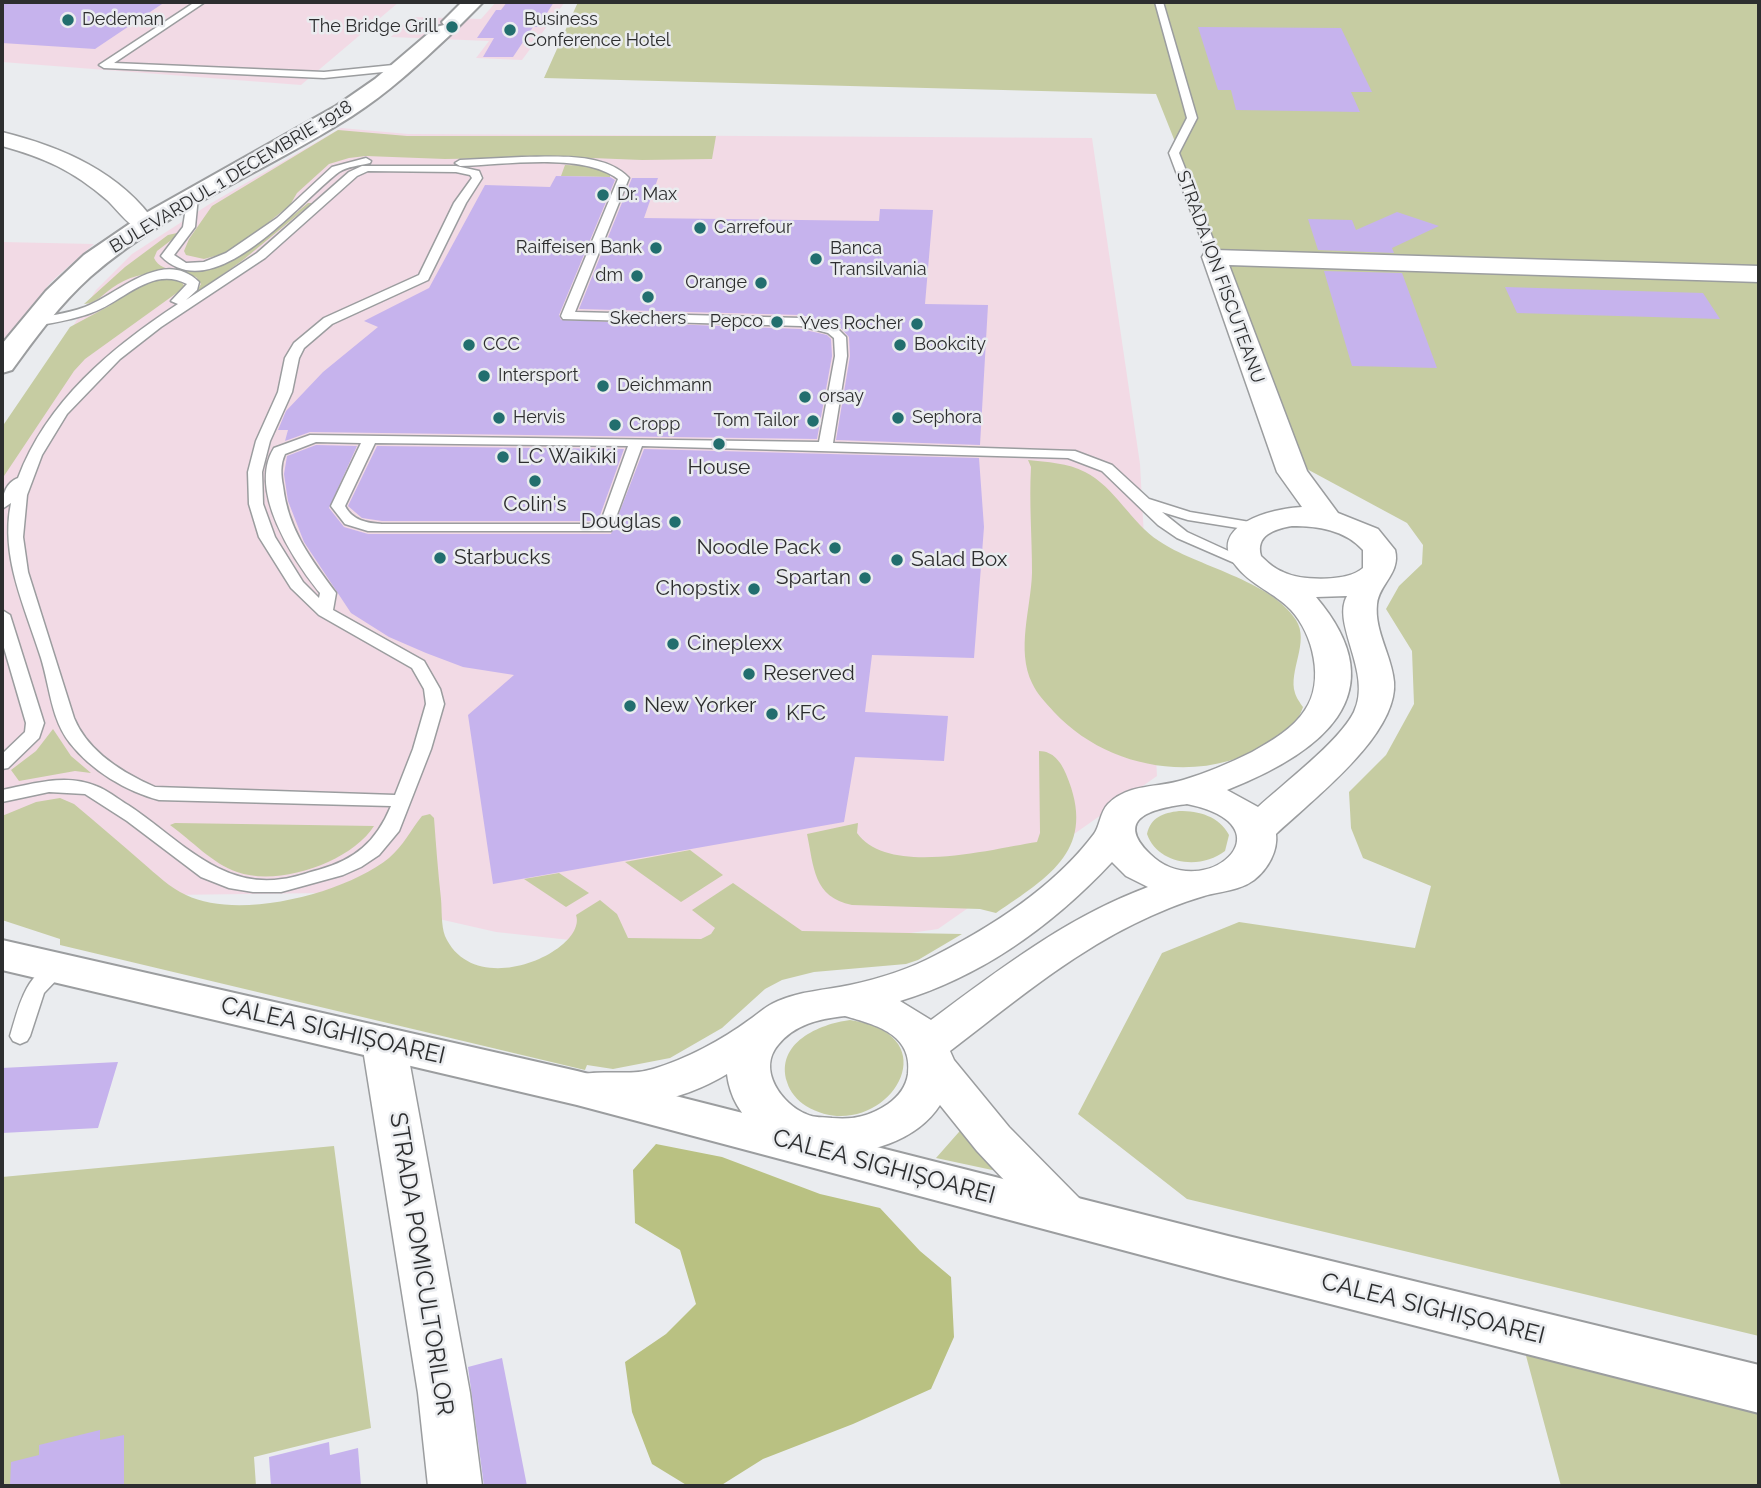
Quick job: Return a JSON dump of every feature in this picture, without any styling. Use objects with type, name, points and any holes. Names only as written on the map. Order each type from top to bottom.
[{"type":"main road","name":"BULEVARDUL 1 DECEMBRIE 1918","points":[[2,364],[51,298],[93,261],[145,225],[343,111],[360,87],[403,67],[473,2]]},
{"type":"main road","name":"CALEA SIGHIȘOAREI","points":[[3,955],[56,970],[800,1139],[1065,1214],[1597,1351],[1759,1389]]},
{"type":"street","points":[[2,139],[79,167],[127,206],[145,225]]},
{"type":"street","points":[[1214,257],[1759,274]]},
{"type":"street","name":"STRADA ION FISCUTEANU","points":[[1214,257],[1292,472],[1327,520]]},
{"type":"street","name":"STRADA ION FISCUTEANU","points":[[1288,518],[1292,472]]},
{"type":"street","points":[[1187,792],[1282,752],[1304,736],[1325,712],[1334,673],[1328,648],[1313,616],[1301,601],[1244,554],[1243,544],[1248,535],[1257,527],[1288,518],[1327,520],[1354,529],[1375,543],[1381,554],[1381,564],[1360,602],[1361,623],[1376,676],[1373,710],[1357,735],[1256,831]]},
{"type":"street","points":[[1266,573],[1307,588],[1335,589],[1352,586],[1376,573]]},
{"type":"street","points":[[1187,792],[1210,796],[1230,805],[1246,817],[1256,831],[1258,846],[1254,860],[1223,880],[1200,883],[1153,875],[1134,864],[1120,850],[1115,835],[1117,820],[1127,807],[1164,793],[1187,792]]},
{"type":"street","points":[[577,1088],[652,1087],[699,1070],[798,1009],[845,1001],[905,984],[948,967],[1000,937],[1066,887],[1115,835]]},
{"type":"street","points":[[762,1033],[751,1051],[747,1070],[751,1090],[763,1107],[800,1139],[858,1136],[883,1129],[905,1118],[921,1102],[931,1085],[931,1055],[1040,963],[1100,925],[1158,898],[1200,883]]},
{"type":"street","points":[[845,1001],[872,1005],[895,1014],[915,1028],[931,1055],[993,1139],[1065,1214]]},
{"type":"street","name":"STRADA POMICULTORILOR","points":[[384,1043],[444,1393],[455,1486]]},
{"type":"lane","points":[[201,2],[104,65],[324,75],[403,67]]},
{"type":"lane","name":"STRADA ION FISCUTEANU","points":[[1159,2],[1192,118],[1174,153],[1214,257]]},
{"type":"lane","points":[[324,75],[360,87]]},
{"type":"lane","points":[[192,197],[189,228],[167,256],[176,264],[203,266],[239,253],[336,169],[351,163],[585,161],[612,168],[624,178],[567,316],[801,322],[832,330],[840,337],[841,356],[825,448]]},
{"type":"lane","points":[[2,796],[49,786],[78,786],[91,790],[133,817],[208,873],[229,882],[253,886],[281,886],[310,880],[354,863],[372,851],[390,831],[402,801],[435,704],[432,689],[418,665],[324,612],[286,572],[267,537],[256,504],[256,472],[263,441],[285,392],[292,358],[299,346],[328,321],[424,277],[460,203],[477,178],[475,173],[423,168],[358,170],[244,268],[149,330],[83,384],[42,440],[7,506],[15,538],[41,611],[71,733],[136,788],[159,794],[402,801]]},
{"type":"lane","points":[[32,323],[96,307],[144,279],[170,275],[182,276],[193,282],[193,287],[187,293],[88,365],[83,384]]},
{"type":"lane","points":[[324,612],[328,593],[307,568],[286,532],[276,499],[273,464],[279,451],[315,438],[636,442],[1070,454],[1093,461],[1122,480],[1163,522],[1182,535],[1266,573]]},
{"type":"lane","points":[[370,438],[338,506],[343,517],[354,524],[382,528],[606,528],[636,442]]},
{"type":"lane","points":[[1145,502],[1188,516],[1257,527]]},
{"type":"lane","points":[[2,615],[35,723],[33,734],[2,764]]},
{"type":"lane","points":[[20,1036],[36,990],[56,970]]},
{"type":"shaded area","points":[[2,2],[399,2],[301,85],[2,62]]},
{"type":"shaded area","points":[[496,2],[565,2],[522,60],[476,58],[489,41],[391,37],[410,17],[481,19]]},
{"type":"shaded area","points":[[341,128],[408,134],[1092,138],[1140,464],[1157,776],[938,929],[737,958],[496,932],[325,893],[13,897],[2,883],[2,437],[96,290],[132,254],[208,205]]},
{"type":"shaded area","points":[[2,242],[94,244],[51,282],[2,342]]},
{"type":"green space","points":[[578,2],[1759,2],[1759,1336],[1187,1199],[1078,1114],[1162,953],[1239,922],[1415,948],[1431,886],[1363,858],[1351,828],[1349,792],[1386,755],[1414,704],[1412,651],[1386,609],[1399,586],[1422,564],[1423,545],[1407,523],[1305,468],[1156,94],[544,78]]},
{"type":"green space","points":[[338,130],[407,136],[716,136],[712,159],[349,158],[329,164],[297,193],[290,205],[233,251],[204,259],[186,255],[184,251],[189,239],[212,206]]},
{"type":"green space","points":[[565,165],[596,166],[610,174],[610,177],[561,176]]},
{"type":"green space","points":[[308,203],[312,203],[243,260],[195,294],[201,284],[196,277],[152,273],[122,282],[95,301],[84,304],[125,267],[168,235],[178,235],[157,251],[154,258],[160,265],[176,270],[215,267],[248,251]]},
{"type":"green space","points":[[166,279],[181,281],[185,287],[85,359],[74,371],[2,479],[2,427],[70,327],[109,306],[142,283]]},
{"type":"green space","points":[[1028,460],[1065,465],[1085,472],[1105,487],[1140,525],[1159,541],[1251,584],[1284,606],[1296,620],[1301,638],[1294,684],[1296,695],[1303,707],[1291,727],[1246,755],[1217,764],[1158,766],[1129,759],[1102,748],[1076,732],[1054,712],[1034,687],[1025,657],[1032,573],[1031,467]]},
{"type":"green space","points":[[53,729],[71,756],[91,773],[75,771],[19,781],[11,770],[36,751]]},
{"type":"green space","points":[[1039,751],[1056,758],[1066,774],[1074,800],[1076,822],[1072,841],[1063,858],[1050,873],[996,913],[980,909],[852,905],[839,901],[822,888],[814,869],[807,834],[858,823],[857,833],[872,846],[892,854],[915,857],[968,854],[1037,842],[1040,833]]},
{"type":"green space","points":[[60,798],[74,804],[174,889],[208,902],[234,905],[291,899],[347,882],[389,858],[422,816],[430,814],[434,818],[445,936],[460,956],[480,966],[503,968],[526,964],[548,955],[565,942],[575,929],[576,915],[600,900],[617,914],[628,938],[701,939],[711,934],[715,928],[692,910],[733,883],[802,931],[962,934],[918,960],[906,964],[814,972],[782,980],[765,989],[722,1028],[670,1058],[613,1069],[587,1065],[585,1070],[60,945],[60,939],[2,920],[2,816],[36,802]]},
{"type":"green space","points":[[1179,811],[1201,814],[1220,823],[1229,835],[1225,851],[1204,861],[1193,862],[1170,858],[1160,852],[1147,834],[1149,828],[1158,817]]},
{"type":"green space","points":[[170,825],[374,826],[349,850],[313,868],[293,874],[254,876],[237,872],[211,858]]},
{"type":"green space","points":[[690,850],[723,875],[681,902],[625,862]]},
{"type":"green space","points":[[559,873],[589,893],[566,907],[524,879]]},
{"type":"green space","points":[[850,1020],[882,1030],[900,1046],[903,1066],[897,1086],[881,1102],[859,1113],[834,1116],[806,1106],[792,1092],[788,1086],[785,1068],[787,1056],[793,1046],[813,1031]]},
{"type":"green space","points":[[966,1124],[1011,1174],[936,1158]]},
{"type":"green space","points":[[656,1144],[722,1157],[820,1194],[880,1208],[920,1251],[951,1277],[954,1337],[931,1389],[853,1424],[763,1459],[720,1486],[688,1486],[652,1464],[632,1412],[625,1362],[666,1334],[696,1304],[680,1250],[635,1223],[633,1170]]},
{"type":"green space","points":[[334,1146],[371,1428],[254,1457],[256,1486],[2,1486],[2,1177]]},
{"type":"green space","points":[[1525,1352],[1759,1414],[1759,1486],[1561,1486]]},
{"type":"building","name":"Dedeman","points":[[2,2],[165,2],[95,49],[2,43]]},
{"type":"building","points":[[507,2],[554,2],[538,27],[533,27],[513,57],[483,57],[494,38],[477,38],[496,10],[501,10]]},
{"type":"building","points":[[1198,27],[1341,28],[1372,92],[1351,92],[1360,112],[1236,110],[1231,90],[1218,90]]},
{"type":"building","points":[[556,176],[610,177],[615,180],[559,315],[561,320],[801,329],[827,335],[831,339],[832,356],[817,439],[310,432],[285,441],[288,430],[278,430],[286,411],[323,372],[378,327],[364,321],[429,288],[485,185],[550,187]]},
{"type":"building","points":[[632,178],[658,178],[644,218],[879,221],[880,209],[933,210],[925,304],[988,305],[980,445],[836,440],[850,356],[849,337],[837,324],[801,315],[579,309]]},
{"type":"building","points":[[1397,212],[1439,226],[1392,248],[1394,253],[1318,250],[1308,219],[1352,220],[1356,230]]},
{"type":"building","points":[[1324,271],[1402,273],[1437,368],[1352,366]]},
{"type":"building","points":[[1505,287],[1703,293],[1720,319],[1517,313]]},
{"type":"building","points":[[316,445],[357,446],[329,508],[344,527],[368,534],[611,534],[644,449],[979,458],[984,527],[974,658],[872,655],[865,712],[948,716],[944,761],[855,757],[844,822],[493,884],[468,715],[514,675],[463,667],[426,653],[389,637],[351,613],[304,542],[288,501],[284,474],[287,456]]},
{"type":"building","points":[[377,446],[624,449],[598,521],[382,521],[362,518],[348,506]]},
{"type":"building","points":[[118,1062],[98,1128],[2,1133],[2,1068]]},
{"type":"building","points":[[502,1358],[527,1486],[484,1486],[468,1367]]},
{"type":"building","points":[[100,1430],[100,1440],[124,1435],[124,1486],[10,1486],[11,1462],[39,1455],[39,1445]]},
{"type":"building","points":[[329,1442],[330,1455],[358,1448],[361,1486],[271,1486],[269,1457]]},
{"type":"place","name":"Dedeman","points":[[68,20]]},
{"type":"place","name":"The Bridge Grill","points":[[452,27]]},
{"type":"place","name":"Business Conference Hotel","points":[[510,30]]},
{"type":"place","name":"Dr. Max","points":[[603,195]]},
{"type":"place","name":"Carrefour","points":[[700,228]]},
{"type":"place","name":"Raiffeisen Bank","points":[[656,248]]},
{"type":"place","name":"Banca Transilvania","points":[[816,259]]},
{"type":"place","name":"dm","points":[[637,276]]},
{"type":"place","name":"Orange","points":[[761,283]]},
{"type":"place","name":"Skechers","points":[[648,297]]},
{"type":"place","name":"Pepco","points":[[777,322]]},
{"type":"place","name":"Yves Rocher","points":[[917,324]]},
{"type":"place","name":"CCC","points":[[469,345]]},
{"type":"place","name":"Bookcity","points":[[900,345]]},
{"type":"place","name":"Intersport","points":[[484,376]]},
{"type":"place","name":"Deichmann","points":[[603,386]]},
{"type":"place","name":"orsay","points":[[805,397]]},
{"type":"place","name":"Hervis","points":[[499,418]]},
{"type":"place","name":"Sephora","points":[[898,418]]},
{"type":"place","name":"Tom Tailor","points":[[813,421]]},
{"type":"place","name":"Cropp","points":[[615,425]]},
{"type":"place","name":"House","points":[[719,444]]},
{"type":"place","name":"LC Waikiki","points":[[503,457]]},
{"type":"place","name":"Colin's","points":[[535,481]]},
{"type":"place","name":"Douglas","points":[[675,522]]},
{"type":"place","name":"Noodle Pack","points":[[835,548]]},
{"type":"place","name":"Starbucks","points":[[440,558]]},
{"type":"place","name":"Salad Box","points":[[897,560]]},
{"type":"place","name":"Spartan","points":[[865,578]]},
{"type":"place","name":"Chopstix","points":[[754,589]]},
{"type":"place","name":"Cineplexx","points":[[673,644]]},
{"type":"place","name":"Reserved","points":[[749,674]]},
{"type":"place","name":"New Yorker","points":[[630,706]]},
{"type":"place","name":"KFC","points":[[772,714]]}]
